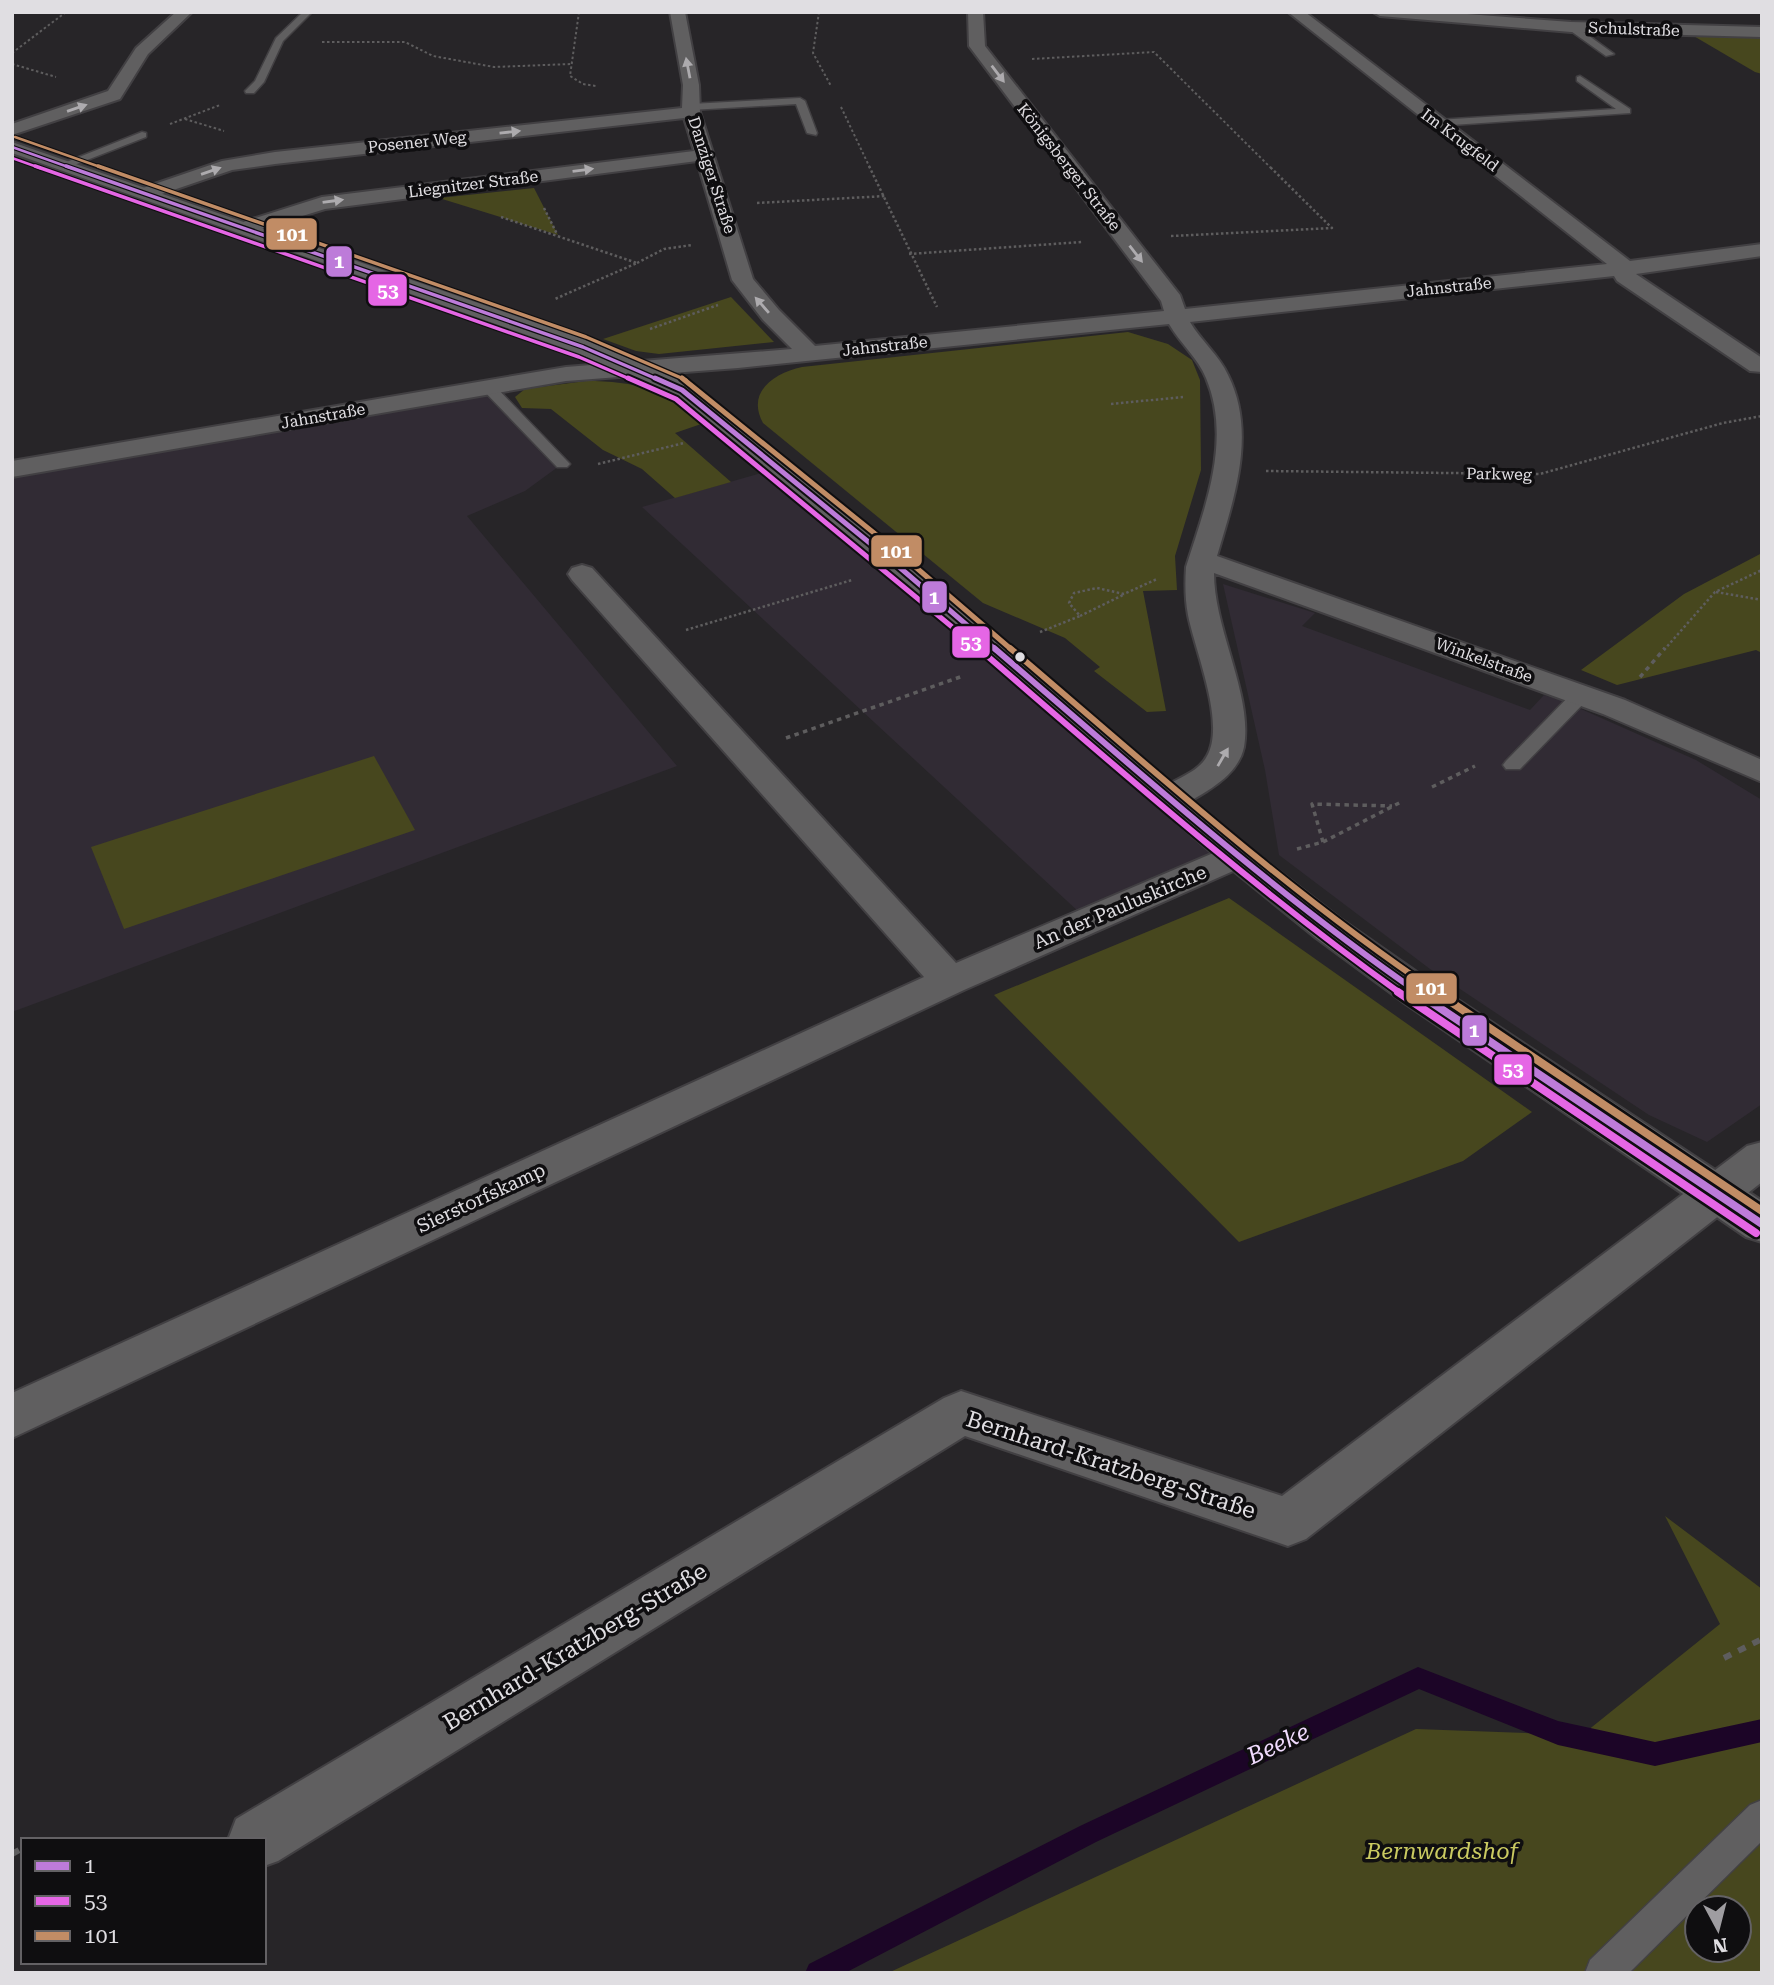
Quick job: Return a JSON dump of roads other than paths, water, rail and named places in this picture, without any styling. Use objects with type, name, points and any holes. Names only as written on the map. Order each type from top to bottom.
[{"type":"street","points":[[12,130],[114,95],[142,51],[186,12]]},
{"type":"street","name":"Danziger Straße","points":[[677,12],[691,85],[691,109],[743,280],[810,354]]},
{"type":"street","name":"Königsberger Straße","points":[[975,12],[977,46],[1172,300],[1175,317]]},
{"type":"street","name":"Im Krugfeld","points":[[1295,12],[1626,268]]},
{"type":"street","name":"Schulstraße","points":[[1380,12],[1571,27],[1717,34],[1762,32]]},
{"type":"street","name":"Posener Weg","points":[[147,192],[229,165],[691,109]]},
{"type":"street","name":"An der Pauluskirche","points":[[12,147],[147,192],[504,320],[639,370],[693,397],[898,566],[1237,856],[950,981]]},
{"type":"street","name":"Liegnitzer Straße","points":[[244,228],[322,202],[704,155]]},
{"type":"street","name":"Jahnstraße","points":[[12,469],[566,374],[810,354],[1175,317],[1626,268],[1762,250]]},
{"type":"street","points":[[1626,268],[1625,276],[1758,366]]},
{"type":"street","points":[[1170,798],[1217,767],[1228,751],[1230,739],[1202,613],[1200,579],[1203,559],[1228,471],[1230,425],[1218,377],[1175,317]]},
{"type":"street","name":"Winkelstraße","points":[[1203,559],[1614,707],[1762,772]]},
{"type":"street","points":[[582,574],[950,981]]},
{"type":"street","points":[[1237,856],[1329,929],[1417,992],[1762,1224]]},
{"type":"street","name":"Sierstorfskamp","points":[[12,1416],[950,981]]},
{"type":"street","points":[[1718,1194],[1762,1158]]},
{"type":"street","name":"Bernhard-Kratzberg-Straße","points":[[260,1838],[961,1413],[1288,1522],[1718,1194]]},
{"type":"lane","points":[[250,91],[259,82],[279,40],[308,12]]},
{"type":"lane","points":[[1571,27],[1609,54]]},
{"type":"lane","points":[[1437,123],[1626,111],[1580,79]]},
{"type":"lane","points":[[691,109],[800,101],[812,132]]},
{"type":"lane","points":[[65,165],[142,135]]},
{"type":"lane","points":[[488,387],[562,464]]},
{"type":"lane","points":[[1513,765],[1581,695]]},
{"type":"lane","points":[[1603,1973],[1762,1817]]},
{"type":"waterway","name":"Beeke","points":[[818,1973],[1088,1834],[1418,1678],[1558,1733],[1655,1754],[1762,1730]]},
{"type":"park label","name":"Bernwardshof","points":[[1442,1851]]}]
